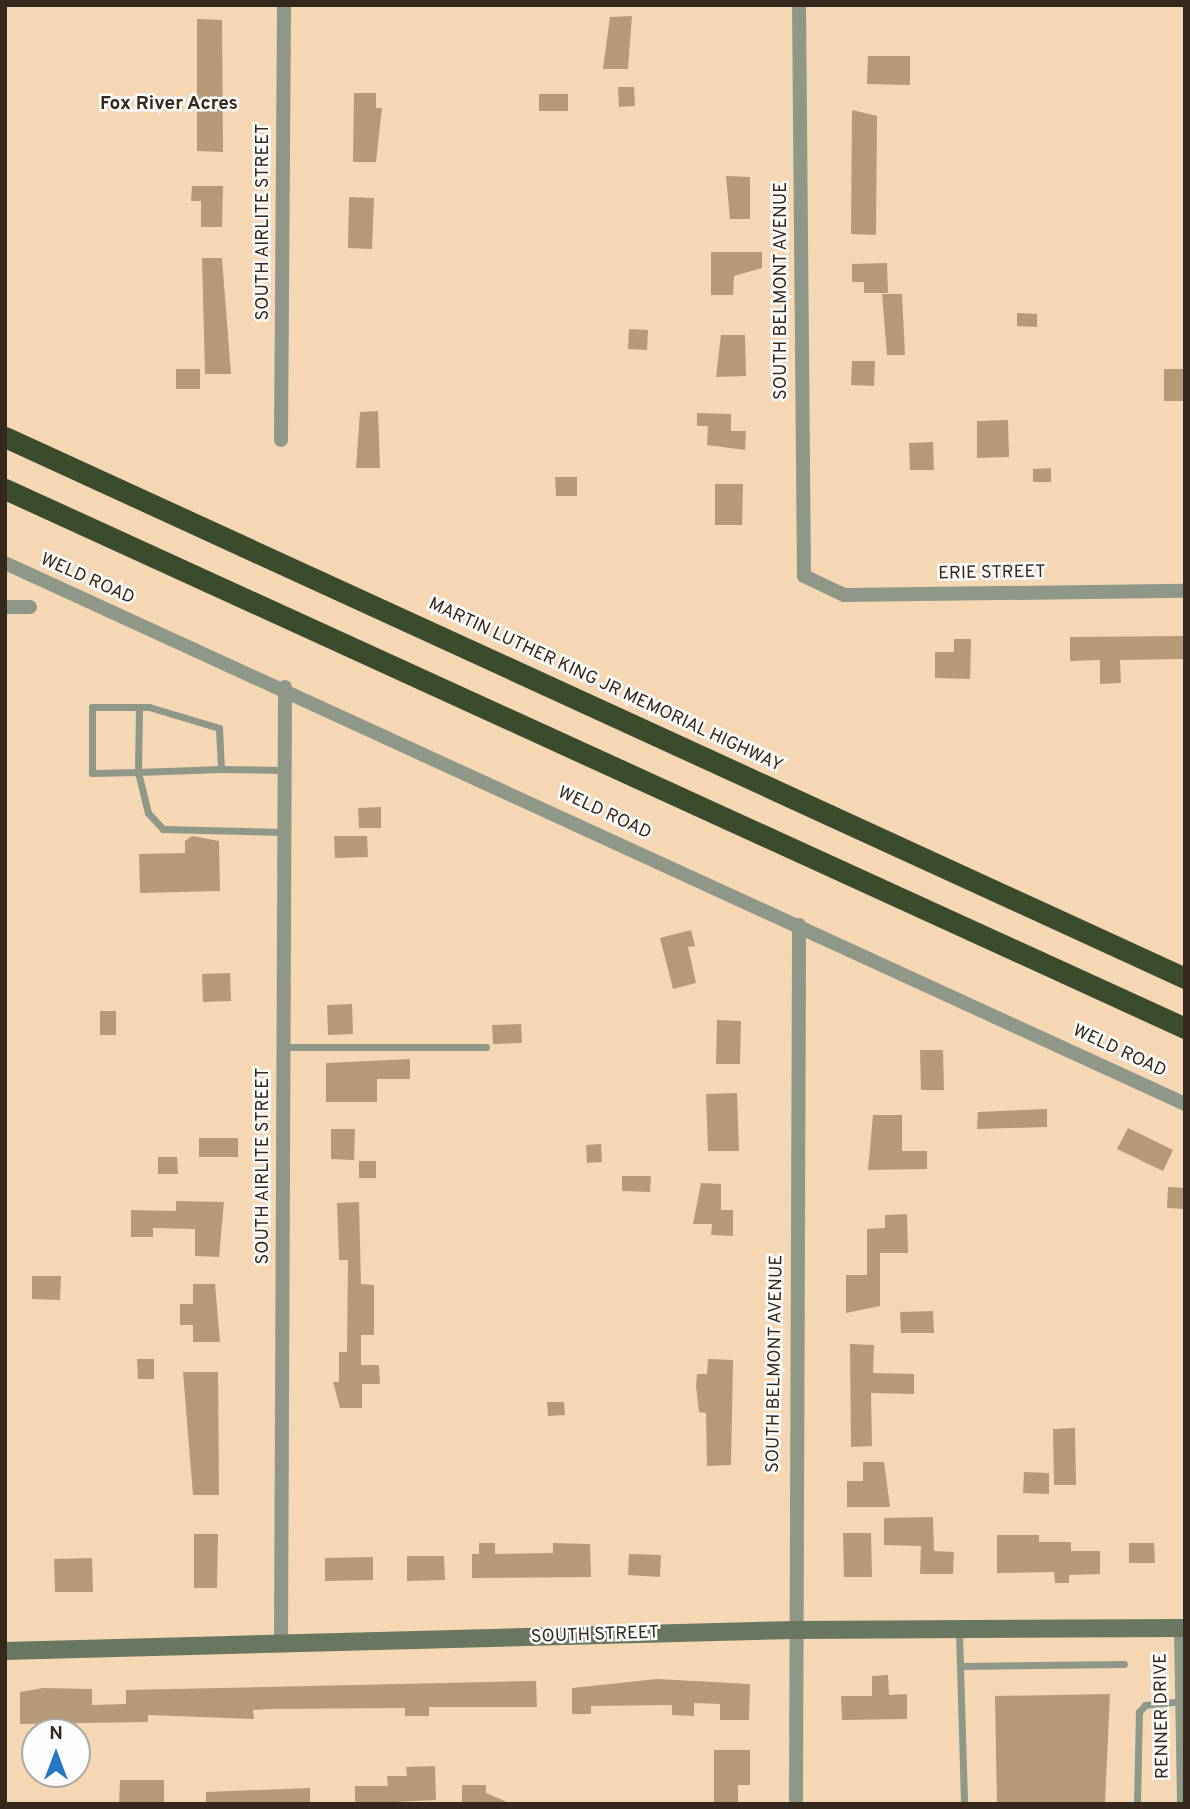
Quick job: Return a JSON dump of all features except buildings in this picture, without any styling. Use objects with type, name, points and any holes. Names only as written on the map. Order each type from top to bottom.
[{"type":"highway","name":"MARTIN LUTHER KING JR MEMORIAL HIGHWAY","points":[[5,437],[1185,978]]},
{"type":"highway","points":[[5,489],[1185,1028]]},
{"type":"street","name":"SOUTH AIRLITE STREET","points":[[281,440],[284,5]]},
{"type":"street","name":"SOUTH BELMONT AVENUE","points":[[799,5],[804,576]]},
{"type":"street","name":"WELD ROAD","points":[[5,563],[285,687],[1185,1104]]},
{"type":"street","name":"ERIE STREET","points":[[804,576],[844,595],[1185,591]]},
{"type":"street","points":[[5,607],[30,607]]},
{"type":"street","name":"SOUTH AIRLITE STREET","points":[[281,1645],[285,687]]},
{"type":"street","name":"SOUTH BELMONT AVENUE","points":[[796,1804],[793,1630],[799,925]]},
{"type":"street","name":"SOUTH STREET","points":[[5,1651],[793,1630],[960,1633],[1183,1628]]},
{"type":"street","name":"RENNER DRIVE","points":[[1183,1628],[1184,1804]]},
{"type":"lane","points":[[221,769],[219,728],[139,707],[92,707],[92,773],[285,770]]},
{"type":"lane","points":[[139,707],[138,772],[148,813],[163,829],[283,832]]},
{"type":"lane","points":[[284,1047],[486,1047]]},
{"type":"lane","points":[[960,1633],[964,1804]]},
{"type":"lane","points":[[960,1666],[1124,1664]]},
{"type":"lane","points":[[1137,1804],[1139,1712],[1145,1705],[1182,1701]]},
{"type":"district","name":"Fox River Acres","points":[[169,105]]}]
